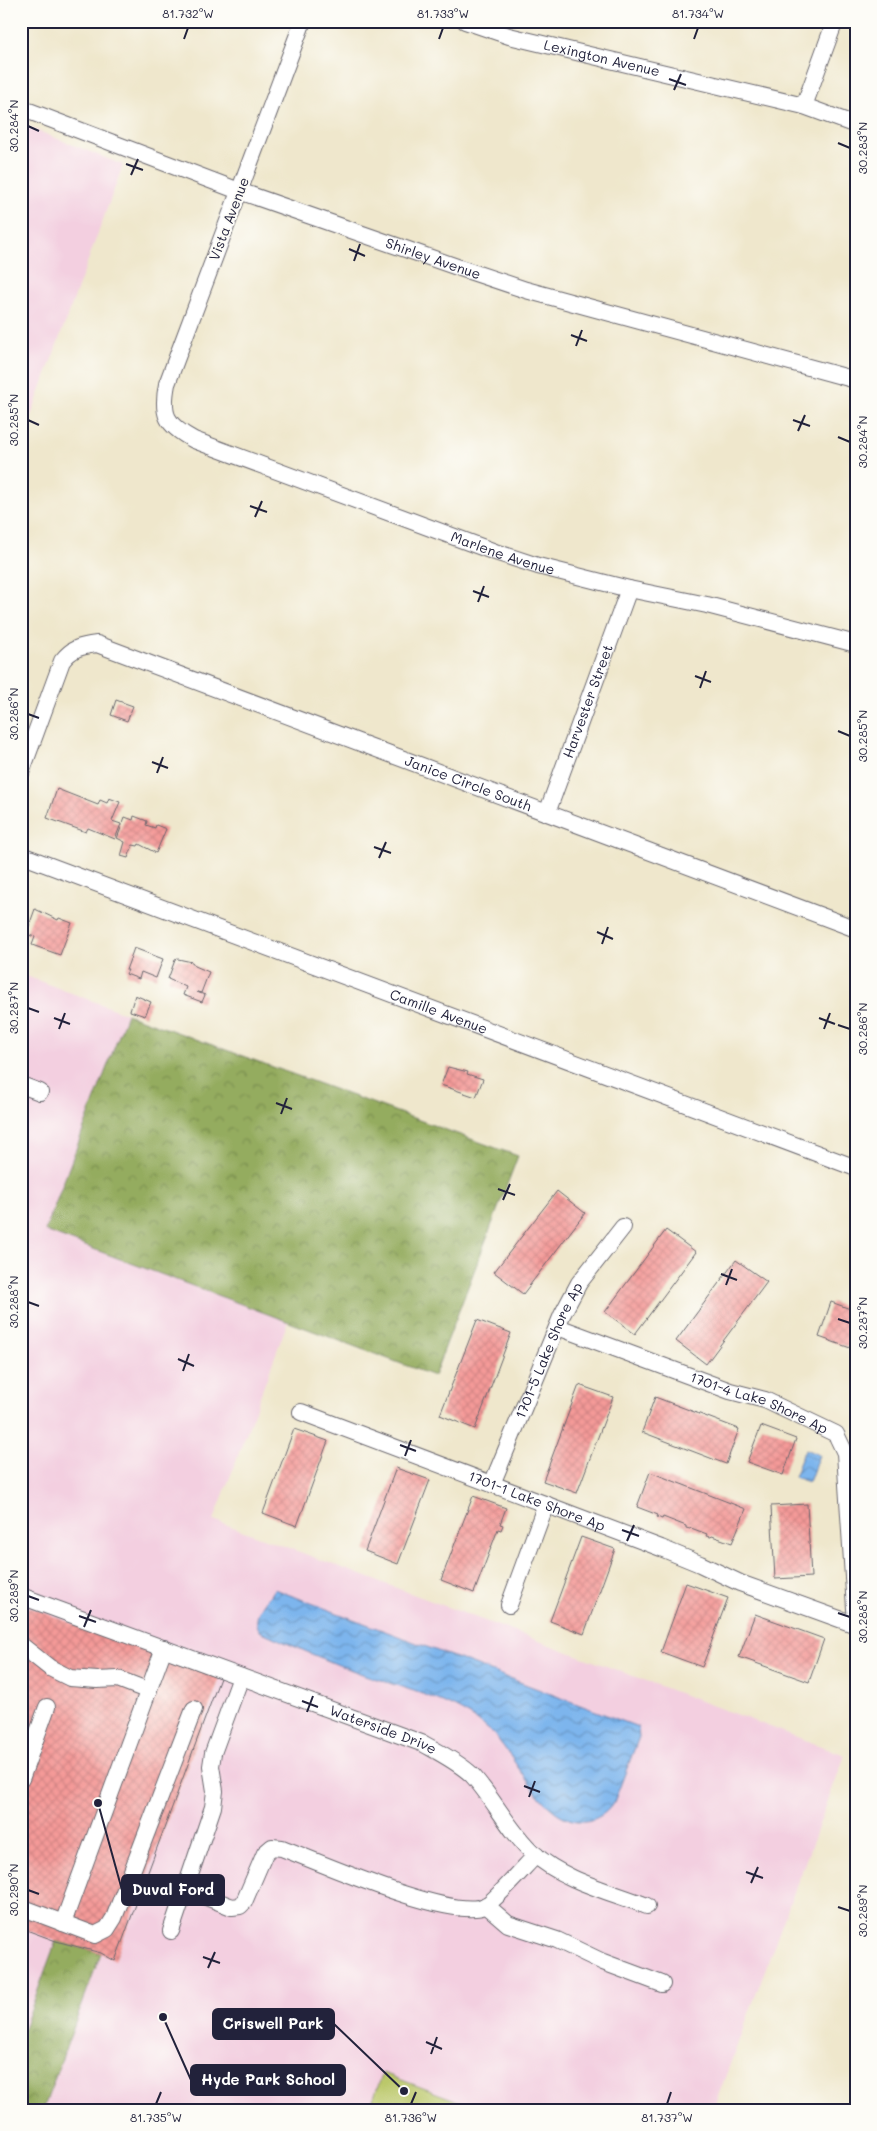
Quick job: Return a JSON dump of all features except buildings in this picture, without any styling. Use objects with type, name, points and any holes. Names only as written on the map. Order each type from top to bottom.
[{"type":"street","name":"Vista Avenue","points":[[167,418],[163,403],[167,384],[303,21]]},
{"type":"street","name":"Lexington Avenue","points":[[465,21],[509,36],[804,106],[856,126]]},
{"type":"street","points":[[804,106],[835,21]]},
{"type":"street","name":"Shirley Avenue","points":[[21,108],[239,192],[526,290],[856,380]]},
{"type":"street","name":"Marlene Avenue","points":[[167,418],[179,432],[194,440],[458,539],[538,566],[629,590],[707,605],[856,644]]},
{"type":"street","name":"Harvester Street","points":[[547,813],[629,590]]},
{"type":"street","name":"Janice Circle South","points":[[21,773],[62,661],[70,652],[79,647],[97,644],[856,929]]},
{"type":"street","name":"Camille Avenue","points":[[21,855],[856,1168]]},
{"type":"street","points":[[21,1085],[40,1092]]},
{"type":"street","name":"1701-5 Lake Shore Ap","points":[[492,1484],[558,1327],[579,1284],[622,1227]]},
{"type":"street","name":"1701-4 Lake Shore Ap","points":[[558,1327],[730,1391],[765,1400],[836,1434],[845,1453],[856,1624]]},
{"type":"street","name":"1701-1 Lake Shore Ap","points":[[301,1412],[546,1504],[700,1564],[740,1583],[856,1624]]},
{"type":"street","points":[[509,1605],[546,1504]]},
{"type":"street","name":"Waterside Drive","points":[[21,1596],[424,1744],[452,1760],[471,1775],[524,1844],[536,1855],[566,1875],[647,1906]]},
{"type":"street","points":[[21,1645],[50,1668],[70,1678],[118,1679],[149,1691]]},
{"type":"street","points":[[62,1923],[164,1648]]},
{"type":"street","points":[[171,1931],[213,1807],[215,1791],[211,1766],[213,1753],[241,1677]]},
{"type":"street","points":[[21,1779],[47,1707]]},
{"type":"street","points":[[21,1907],[95,1934],[107,1929],[114,1918],[194,1709]]},
{"type":"street","points":[[186,1889],[232,1907],[240,1906],[244,1902],[265,1853],[272,1847],[282,1848],[406,1894],[445,1905],[472,1909],[486,1905],[536,1855]]},
{"type":"street","points":[[486,1905],[508,1924],[557,1940],[603,1962],[662,1984]]},
{"type":"shaded area","points":[[21,124],[123,165],[21,443]]},
{"type":"shaded area","points":[[21,974],[127,1014],[46,1231],[288,1321],[214,1520],[845,1755],[713,2110],[482,2110],[384,2073],[369,2110],[43,2110],[101,1953],[115,1961],[220,1679],[21,1604]]},
{"type":"shaded area","points":[[21,1928],[56,1941],[21,2036]]},
{"type":"green space","points":[[127,1014],[518,1156],[434,1376],[45,1231]]},
{"type":"green space","points":[[56,1941],[101,1953],[43,2110],[21,2110],[21,2036]]},
{"type":"green space","points":[[383,2073],[482,2110],[369,2110]]},
{"type":"water","points":[[805,1449],[819,1455],[809,1482],[794,1477]]},
{"type":"water","points":[[274,1589],[638,1727],[639,1737],[614,1802],[610,1808],[594,1819],[576,1821],[569,1819],[557,1813],[546,1804],[499,1740],[489,1730],[462,1711],[430,1697],[338,1665],[260,1631],[257,1620],[260,1609]]},
{"type":"place","name":"Duval Ford","points":[[98,1803]]},
{"type":"place","name":"Hyde Park School","points":[[163,2017]]},
{"type":"place","name":"Criswell Park","points":[[404,2091]]}]
